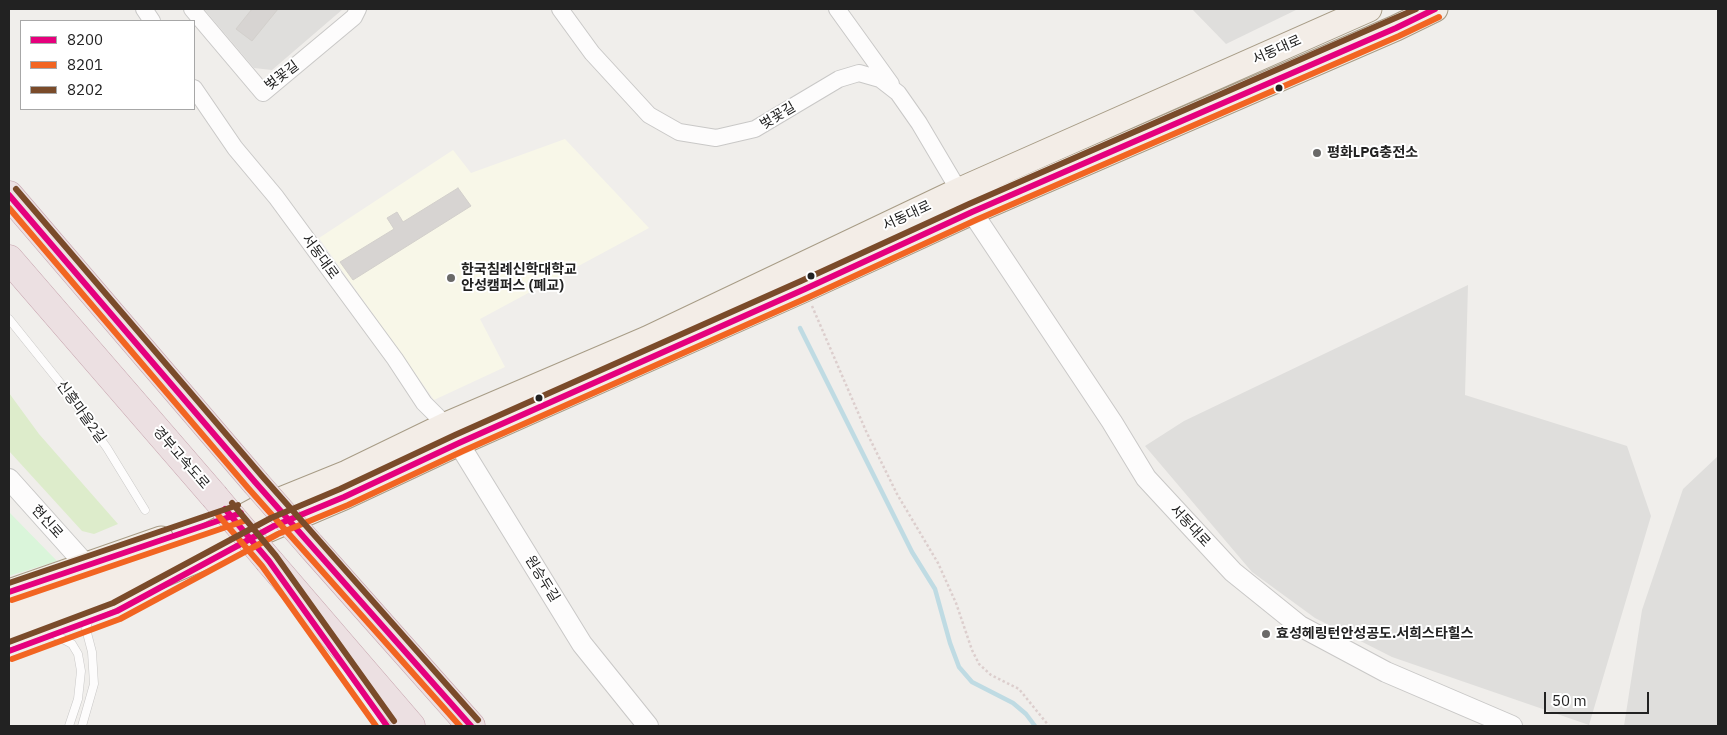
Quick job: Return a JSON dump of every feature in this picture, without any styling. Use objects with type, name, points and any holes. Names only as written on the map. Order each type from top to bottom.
[{"type":"highway","points":[[9,195],[255,482],[471,726]]},
{"type":"highway","name":"경부고속도로","points":[[9,259],[411,726]]},
{"type":"highway","points":[[269,561],[386,726]]},
{"type":"main road","name":"서동대로","points":[[453,434],[958,191],[1369,9]]},
{"type":"main road","name":"서동대로","points":[[9,636],[75,612],[266,518],[347,473],[453,434],[805,289],[972,212],[1396,28],[1435,9]]},
{"type":"main road","name":"서동대로","points":[[9,614],[194,543],[266,518]]},
{"type":"main road","points":[[9,592],[218,520],[266,518]]},
{"type":"main road","points":[[9,651],[117,611],[266,518]]},
{"type":"street","points":[[144,9],[151,20]]},
{"type":"street","name":"벚꽃길","points":[[192,9],[263,93],[354,17],[358,9]]},
{"type":"street","name":"벚꽃길","points":[[560,9],[592,53],[649,115],[678,132],[716,138],[755,130],[839,79],[859,73],[880,79],[898,93],[919,122],[972,212]]},
{"type":"street","points":[[837,9],[898,93]]},
{"type":"street","name":"서동대로","points":[[195,89],[235,148],[276,197],[395,359],[424,403],[453,434]]},
{"type":"street","name":"서동대로","points":[[972,212],[1112,422],[1146,478],[1233,572],[1300,626],[1386,672],[1512,726]]},
{"type":"street","name":"원승두길","points":[[453,434],[582,644],[648,726]]},
{"type":"street","name":"현신로","points":[[9,479],[86,564]]},
{"type":"lane","name":"신흥마을2길","points":[[9,319],[68,392],[106,448],[144,510]]},
{"type":"lane","points":[[82,726],[94,684],[92,652],[86,629],[88,622]]},
{"type":"lane","points":[[54,634],[72,644],[80,662],[78,699],[69,726]]},
{"type":"path","points":[[805,289],[866,431],[897,494],[938,563],[956,603],[972,650],[979,664],[991,674],[1019,689],[1049,726]]},
{"type":"shaded area","points":[[204,9],[343,9],[272,70],[254,68]]},
{"type":"shaded area","points":[[1192,9],[1298,9],[1226,44]]},
{"type":"shaded area","name":"한국침례신학대학교 안성캠퍼스 (폐교)","points":[[565,139],[649,228],[480,319],[505,367],[434,400],[319,238],[453,150],[471,173]]},
{"type":"shaded area","points":[[1468,285],[1465,395],[1627,446],[1651,516],[1589,725],[1392,657],[1315,618],[1252,572],[1145,446],[1184,421]]},
{"type":"shaded area","points":[[1718,456],[1718,726],[1624,726],[1642,610],[1683,489]]},
{"type":"green space","points":[[9,393],[39,434],[118,524],[94,534],[82,531],[9,451]]},
{"type":"green space","points":[[9,512],[57,561],[9,576]]},
{"type":"building","points":[[252,9],[278,9],[252,41],[236,29]]},
{"type":"building","points":[[458,188],[471,206],[353,280],[340,262],[394,229],[387,218],[397,212],[403,222]]},
{"type":"waterway","points":[[800,328],[912,552],[935,589],[950,643],[959,667],[972,682],[1013,703],[1026,714],[1035,726]]},
{"type":"transit line","name":"8202","points":[[9,642],[113,603],[271,518],[340,489],[455,435],[969,204],[1416,9]]},
{"type":"transit line","name":"8200","points":[[9,651],[117,611],[274,526],[344,497],[459,443],[805,289],[972,212],[1396,28],[1435,9]]},
{"type":"transit line","name":"8201","points":[[12,659],[120,619],[278,534],[348,505],[463,451],[809,297],[976,220],[1439,17]]},
{"type":"transit line","name":"8202","points":[[16,189],[262,476],[478,720]]},
{"type":"transit line","name":"8200","points":[[9,195],[255,482],[471,726]]},
{"type":"transit line","name":"8201","points":[[9,208],[248,488],[460,726]]},
{"type":"transit line","name":"8202","points":[[232,503],[276,556],[394,721]]},
{"type":"transit line","name":"8202","points":[[9,583],[238,505]]},
{"type":"transit line","name":"8200","points":[[225,509],[269,561],[387,726]]},
{"type":"transit line","name":"8200","points":[[9,592],[241,513]]},
{"type":"transit line","name":"8201","points":[[218,515],[262,566],[376,726]]},
{"type":"transit line","name":"8201","points":[[12,600],[244,521]]},
{"type":"place","name":"평화LPG충전소","points":[[1317,153]]},
{"type":"place","name":"한국침례신학대학교 안성캠퍼스 (폐교)","points":[[451,278]]},
{"type":"place","name":"효성헤링턴안성공도.서희스타힐스","points":[[1266,634]]}]
